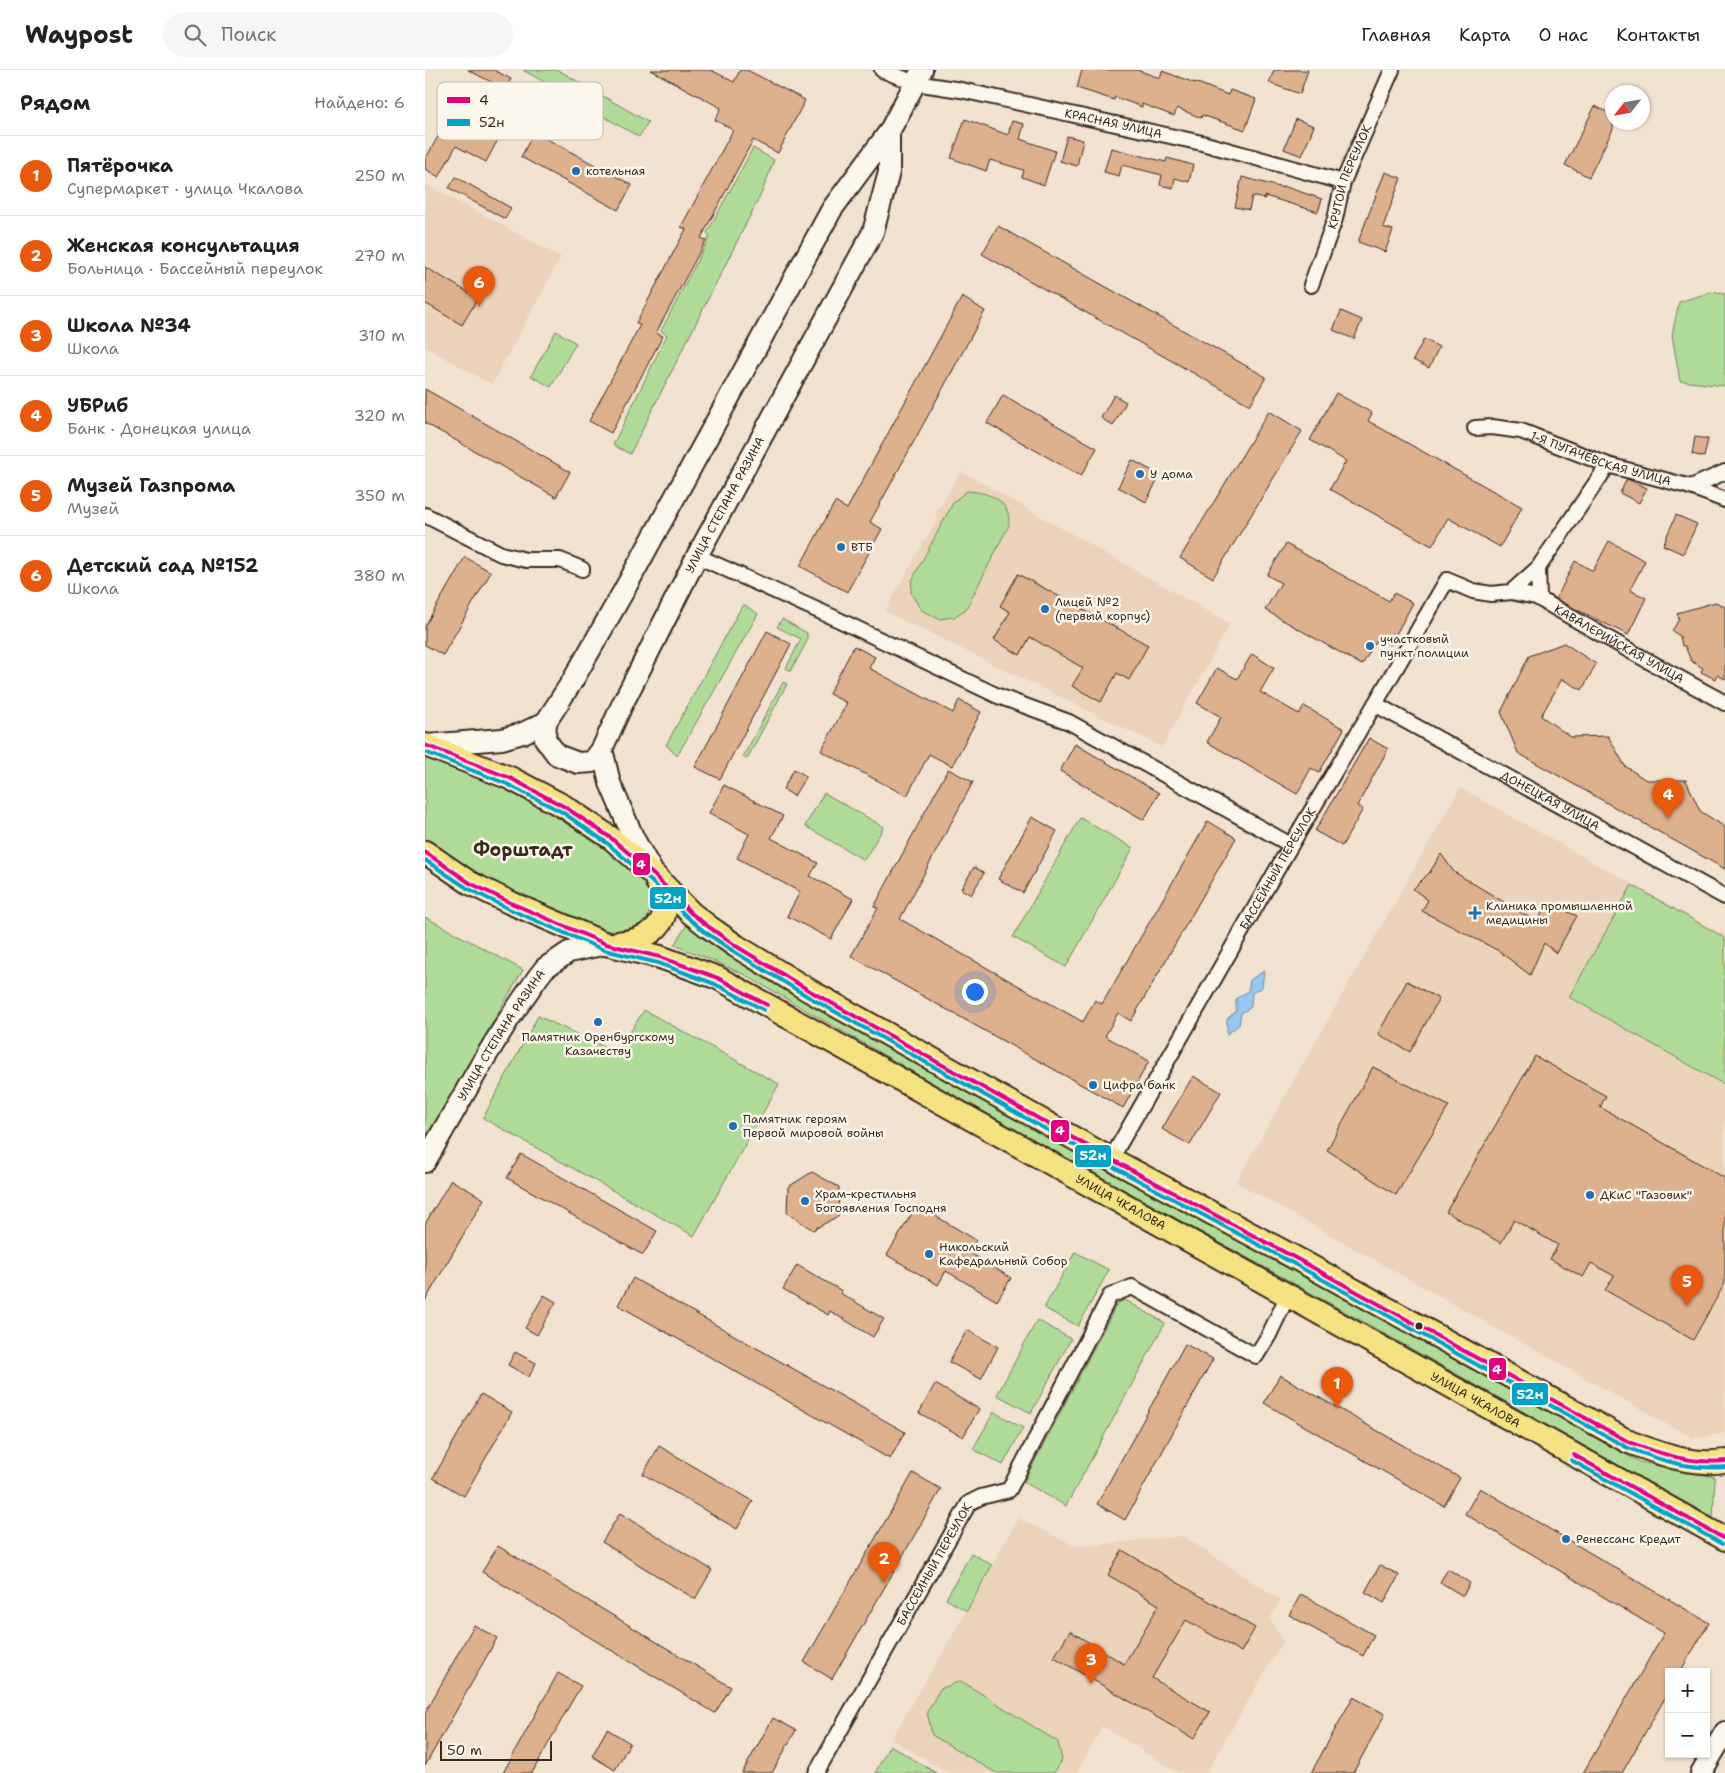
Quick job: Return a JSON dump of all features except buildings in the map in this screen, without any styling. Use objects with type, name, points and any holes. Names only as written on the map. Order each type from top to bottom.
[{"type":"main road","name":"УЛИЦА СТЕПАНА РАЗИНА","points":[[425,745],[502,739],[523,734],[546,722],[573,680],[622,594],[833,209],[889,132],[918,76]]},
{"type":"main road","name":"УЛИЦА СТЕПАНА РАЗИНА","points":[[602,749],[622,704],[697,556],[873,232],[889,172],[889,132]]},
{"type":"main road","points":[[546,722],[545,739],[557,755],[578,763],[592,762],[602,749]]},
{"type":"main road","points":[[425,745],[510,778],[565,806],[611,838],[655,876],[691,913],[744,951],[810,991],[1205,1211],[1301,1261],[1629,1442],[1680,1460],[1701,1462],[1725,1461]]},
{"type":"main road","points":[[602,749],[614,792],[634,839],[664,895],[665,908],[655,930],[645,938],[631,942],[606,944]]},
{"type":"main road","name":"УЛИЦА ЧКАЛОВА","points":[[425,852],[470,882],[511,903],[606,944],[659,957],[718,978],[1725,1539]]},
{"type":"main road","name":"УЛИЦА СТЕПАНА РАЗИНА","points":[[425,1162],[487,1054],[545,968],[569,952],[606,944]]},
{"type":"main road","points":[[1701,1773],[1725,1732]]},
{"type":"street","name":"КРАСНАЯ УЛИЦА","points":[[883,70],[918,76],[961,90],[1192,141],[1343,182]]},
{"type":"street","name":"КРУТОЙ ПЕРЕУЛОК","points":[[1311,285],[1335,219],[1343,182],[1392,70]]},
{"type":"street","name":"1-Я ПУГАЧЁВСКАЯ УЛИЦА","points":[[1475,428],[1492,427],[1521,431],[1608,466],[1691,487],[1725,500]]},
{"type":"street","points":[[1511,592],[1538,568],[1608,466]]},
{"type":"street","points":[[1691,487],[1725,472]]},
{"type":"street","points":[[425,516],[501,554],[526,560],[561,560],[582,569]]},
{"type":"street","points":[[697,556],[852,626],[998,696],[1069,722],[1291,845]]},
{"type":"street","points":[[1538,568],[1539,598]]},
{"type":"street","name":"БАССЕЙНЫЙ ПЕРЕУЛОК","points":[[1111,1159],[1291,845],[1447,580]]},
{"type":"street","name":"КАВАЛЕРИЙСКАЯ УЛИЦА","points":[[1447,580],[1473,591],[1491,594],[1511,592],[1539,598],[1725,703]]},
{"type":"street","name":"ДОНЕЦКАЯ УЛИЦА","points":[[1375,704],[1725,897]]},
{"type":"street","name":"БАССЕЙНЫЙ ПЕРЕУЛОК","points":[[816,1773],[969,1503],[981,1497],[1009,1490],[1110,1296],[1132,1287],[1256,1356],[1269,1335],[1288,1295]]},
{"type":"shaded area","points":[[425,184],[561,257],[492,384],[425,347]]},
{"type":"shaded area","name":"Лицей №2 (первый корпус)","points":[[961,471],[1230,624],[1162,747],[885,611],[938,518],[935,516]]},
{"type":"shaded area","points":[[1460,788],[1725,936],[1725,1433],[1692,1438],[1236,1182]]},
{"type":"shaded area","points":[[1018,1518],[1077,1547],[1183,1536],[1280,1600],[1270,1619],[1283,1641],[1206,1773],[1179,1773],[1102,1726],[1077,1773],[949,1773],[891,1739],[967,1611]]},
{"type":"green space","points":[[523,70],[558,70],[579,82],[544,82]]},
{"type":"green space","points":[[603,96],[648,122],[639,137],[603,116]]},
{"type":"green space","points":[[753,148],[774,160],[762,192],[630,454],[613,445],[667,335],[661,331],[710,236],[707,233]]},
{"type":"green space","points":[[1711,292],[1725,294],[1725,386],[1680,381],[1672,335],[1679,302]]},
{"type":"green space","points":[[556,331],[576,343],[551,387],[531,376]]},
{"type":"green space","points":[[967,491],[979,492],[997,499],[1008,513],[1009,525],[966,609],[954,617],[939,619],[921,610],[911,593],[912,580],[954,501]]},
{"type":"green space","points":[[743,604],[758,614],[677,756],[666,745]]},
{"type":"green space","points":[[782,619],[807,633],[807,641],[791,671],[786,668],[801,639],[777,627]]},
{"type":"green space","points":[[783,682],[787,684],[747,759],[743,757]]},
{"type":"green space","points":[[425,757],[490,781],[601,845],[644,881],[650,894],[651,907],[647,919],[633,930],[617,932],[599,930],[508,891],[443,856],[425,842]]},
{"type":"green space","points":[[824,793],[884,827],[864,860],[805,826]]},
{"type":"green space","points":[[1080,818],[1133,848],[1066,967],[1013,937]]},
{"type":"green space","points":[[1632,885],[1725,938],[1725,1085],[1569,997]]},
{"type":"green space","points":[[425,917],[523,970],[425,1139]]},
{"type":"green space","points":[[689,922],[1111,1169],[1467,1365],[1606,1444],[1640,1462],[1715,1477],[1713,1518],[962,1100],[745,975],[674,945]]},
{"type":"green space","points":[[644,1010],[779,1084],[694,1236],[483,1118],[538,1016],[617,1053]]},
{"type":"green space","points":[[1075,1252],[1109,1270],[1078,1326],[1044,1308]]},
{"type":"green space","points":[[1125,1300],[1165,1323],[1066,1506],[1024,1482],[1117,1304]]},
{"type":"green space","points":[[1037,1320],[1071,1339],[1031,1413],[997,1395]]},
{"type":"green space","points":[[994,1412],[1023,1428],[1003,1465],[973,1449]]},
{"type":"green space","points":[[971,1553],[992,1565],[967,1611],[946,1599]]},
{"type":"green space","points":[[961,1681],[1058,1742],[1062,1760],[1054,1773],[996,1773],[932,1735],[927,1712],[940,1689]]},
{"type":"green space","points":[[890,1745],[936,1773],[875,1773]]},
{"type":"water","points":[[1264,971],[1262,987],[1252,993],[1251,1007],[1241,1013],[1239,1025],[1227,1034],[1227,1019],[1236,1011],[1236,999],[1248,991],[1250,980]]},
{"type":"transit line","name":"4","points":[[425,745],[510,778],[565,807],[611,838],[655,876],[691,913],[736,946],[810,991],[1111,1159],[1301,1261],[1629,1442],[1676,1457],[1712,1462],[1725,1461]]},
{"type":"transit line","name":"52н","points":[[425,752],[507,784],[562,812],[607,843],[651,881],[687,917],[733,951],[807,996],[1108,1164],[1298,1266],[1626,1447],[1674,1463],[1699,1467],[1725,1467]]},
{"type":"transit line","name":"4","points":[[425,852],[470,883],[511,903],[606,944],[660,957],[718,978],[767,1005]]},
{"type":"transit line","name":"52н","points":[[425,860],[467,888],[509,909],[604,950],[658,963],[715,984],[764,1010]]},
{"type":"transit line","name":"4","points":[[1574,1455],[1725,1539]]},
{"type":"transit line","name":"52н","points":[[1571,1460],[1722,1544]]},
{"type":"place","name":"котельная","points":[[576,171]]},
{"type":"place","name":"Детский сад №152","points":[[479,307]]},
{"type":"place","name":"У дома","points":[[1140,474]]},
{"type":"place","name":"ВТБ","points":[[841,547]]},
{"type":"place","name":"Лицей №2 (первый корпус)","points":[[1045,609]]},
{"type":"place","name":"участковый пункт полиции","points":[[1370,646]]},
{"type":"place","name":"УБРиб","points":[[1668,819]]},
{"type":"place","name":"Клиника промышленной медицины","points":[[1475,913]]},
{"type":"place","name":"Памятник Оренбургскому Казачеству","points":[[598,1022]]},
{"type":"place","name":"Цифра банк","points":[[1093,1085]]},
{"type":"place","name":"Памятник героям Первой мировой войны","points":[[733,1126]]},
{"type":"place","name":"ДКиC \"Газовик\"","points":[[1590,1195]]},
{"type":"place","name":"Храм-крестильня Богоявления Господня","points":[[805,1201]]},
{"type":"place","name":"Никольский Кафедральный Собор","points":[[929,1254]]},
{"type":"place","name":"Музей Газпрома","points":[[1687,1306]]},
{"type":"place","name":"Пятёрочка","points":[[1337,1408]]},
{"type":"place","name":"Ренессанс Кредит","points":[[1566,1539]]},
{"type":"place","name":"Женская консультация","points":[[884,1583]]},
{"type":"place","name":"Школа №34","points":[[1091,1684]]},
{"type":"district","name":"Форштадт","points":[[523,850]]}]
